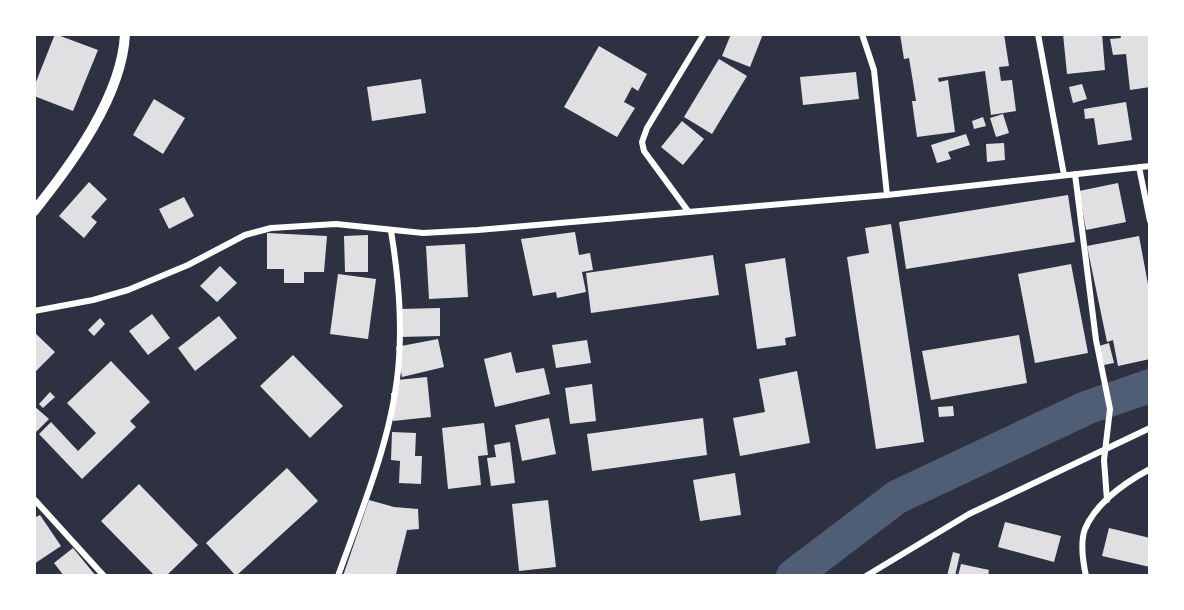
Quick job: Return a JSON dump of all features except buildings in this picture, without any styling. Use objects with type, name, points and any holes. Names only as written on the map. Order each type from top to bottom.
[{"type":"street","points":[[34,211],[105,105],[118,75],[125,34]]},
{"type":"street","points":[[688,212],[647,158],[642,142],[647,128],[704,34]]},
{"type":"street","points":[[862,34],[874,70],[887,195]]},
{"type":"street","points":[[1038,34],[1064,175]]},
{"type":"street","points":[[34,311],[93,300],[128,290],[188,265],[245,235],[271,228],[336,224],[362,225],[391,231],[459,232],[887,195],[1149,166]]},
{"type":"street","points":[[1139,167],[1149,221]]},
{"type":"street","points":[[1075,174],[1095,340],[1110,409],[1104,460],[1107,500]]},
{"type":"street","points":[[338,576],[378,464],[393,406],[399,359],[399,283],[391,231]]},
{"type":"street","points":[[866,576],[969,514],[1149,428]]},
{"type":"street","points":[[1086,576],[1082,558],[1085,530],[1107,500],[1123,484],[1149,469]]},
{"type":"street","points":[[34,499],[105,576]]},
{"type":"waterway","points":[[793,576],[897,497],[1086,408],[1150,386]]}]
